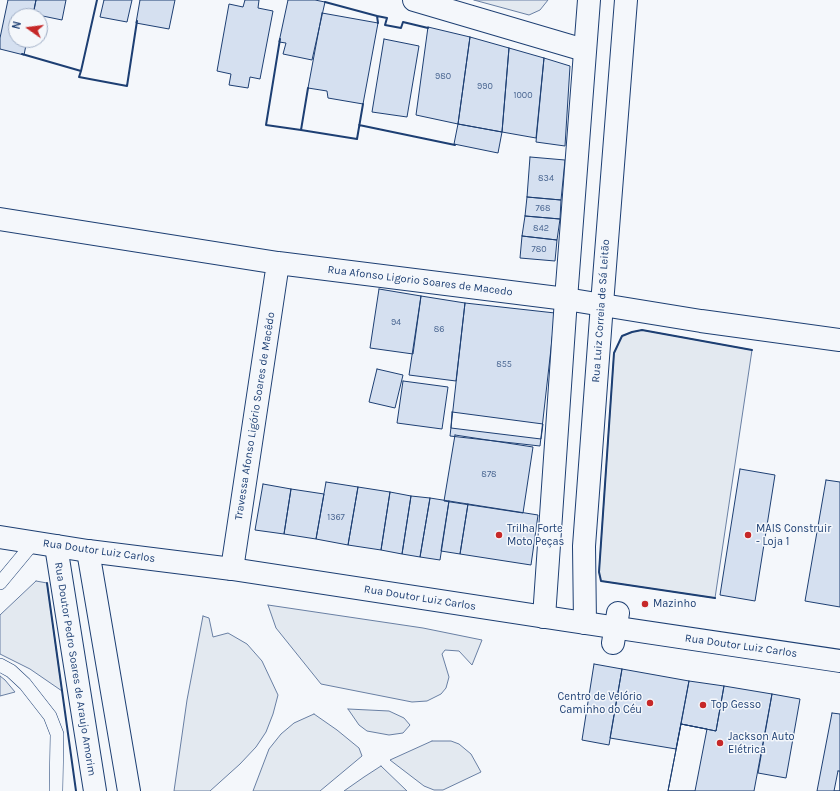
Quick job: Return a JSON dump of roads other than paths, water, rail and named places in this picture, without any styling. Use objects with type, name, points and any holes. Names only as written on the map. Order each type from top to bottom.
[{"type":"main road","points":[[414,0],[584,50]]},
{"type":"main road","points":[[544,617],[584,50],[589,0]]},
{"type":"main road","name":"Rua Luiz Correia de Sá Leitão","points":[[585,623],[584,546],[626,0]]},
{"type":"main road","name":"Rua Afonso Ligorio Soares de Macedo","points":[[0,219],[278,263],[566,299],[701,321],[840,340]]},
{"type":"main road","name":"Travessa Afonso Ligório Soares de Macêdo","points":[[232,569],[278,263]]},
{"type":"main road","name":"Rua Doutor Luiz Carlos","points":[[0,537],[88,551],[232,569],[840,661]]},
{"type":"main road","name":"Rua Doutor Pedro Soares de Araujo Amorim","points":[[56,546],[95,791]]},
{"type":"main road","points":[[88,551],[129,791]]},
{"type":"lane","points":[[0,583],[34,542]]},
{"type":"lane","points":[[0,665],[11,671],[26,684],[50,716],[57,734],[56,791]]},
{"type":"place","name":"Trilha Forte Moto Peças","points":[[499,535]]},
{"type":"place","name":"MAIS Construir - Loja 1","points":[[748,535]]},
{"type":"place","name":"Mazinho","points":[[645,604]]},
{"type":"place","name":"Centro de Velório Caminho do Céu","points":[[650,703]]},
{"type":"place","name":"Top Gesso","points":[[703,705]]},
{"type":"place","name":"Jackson Auto Elétrica","points":[[720,743]]}]
